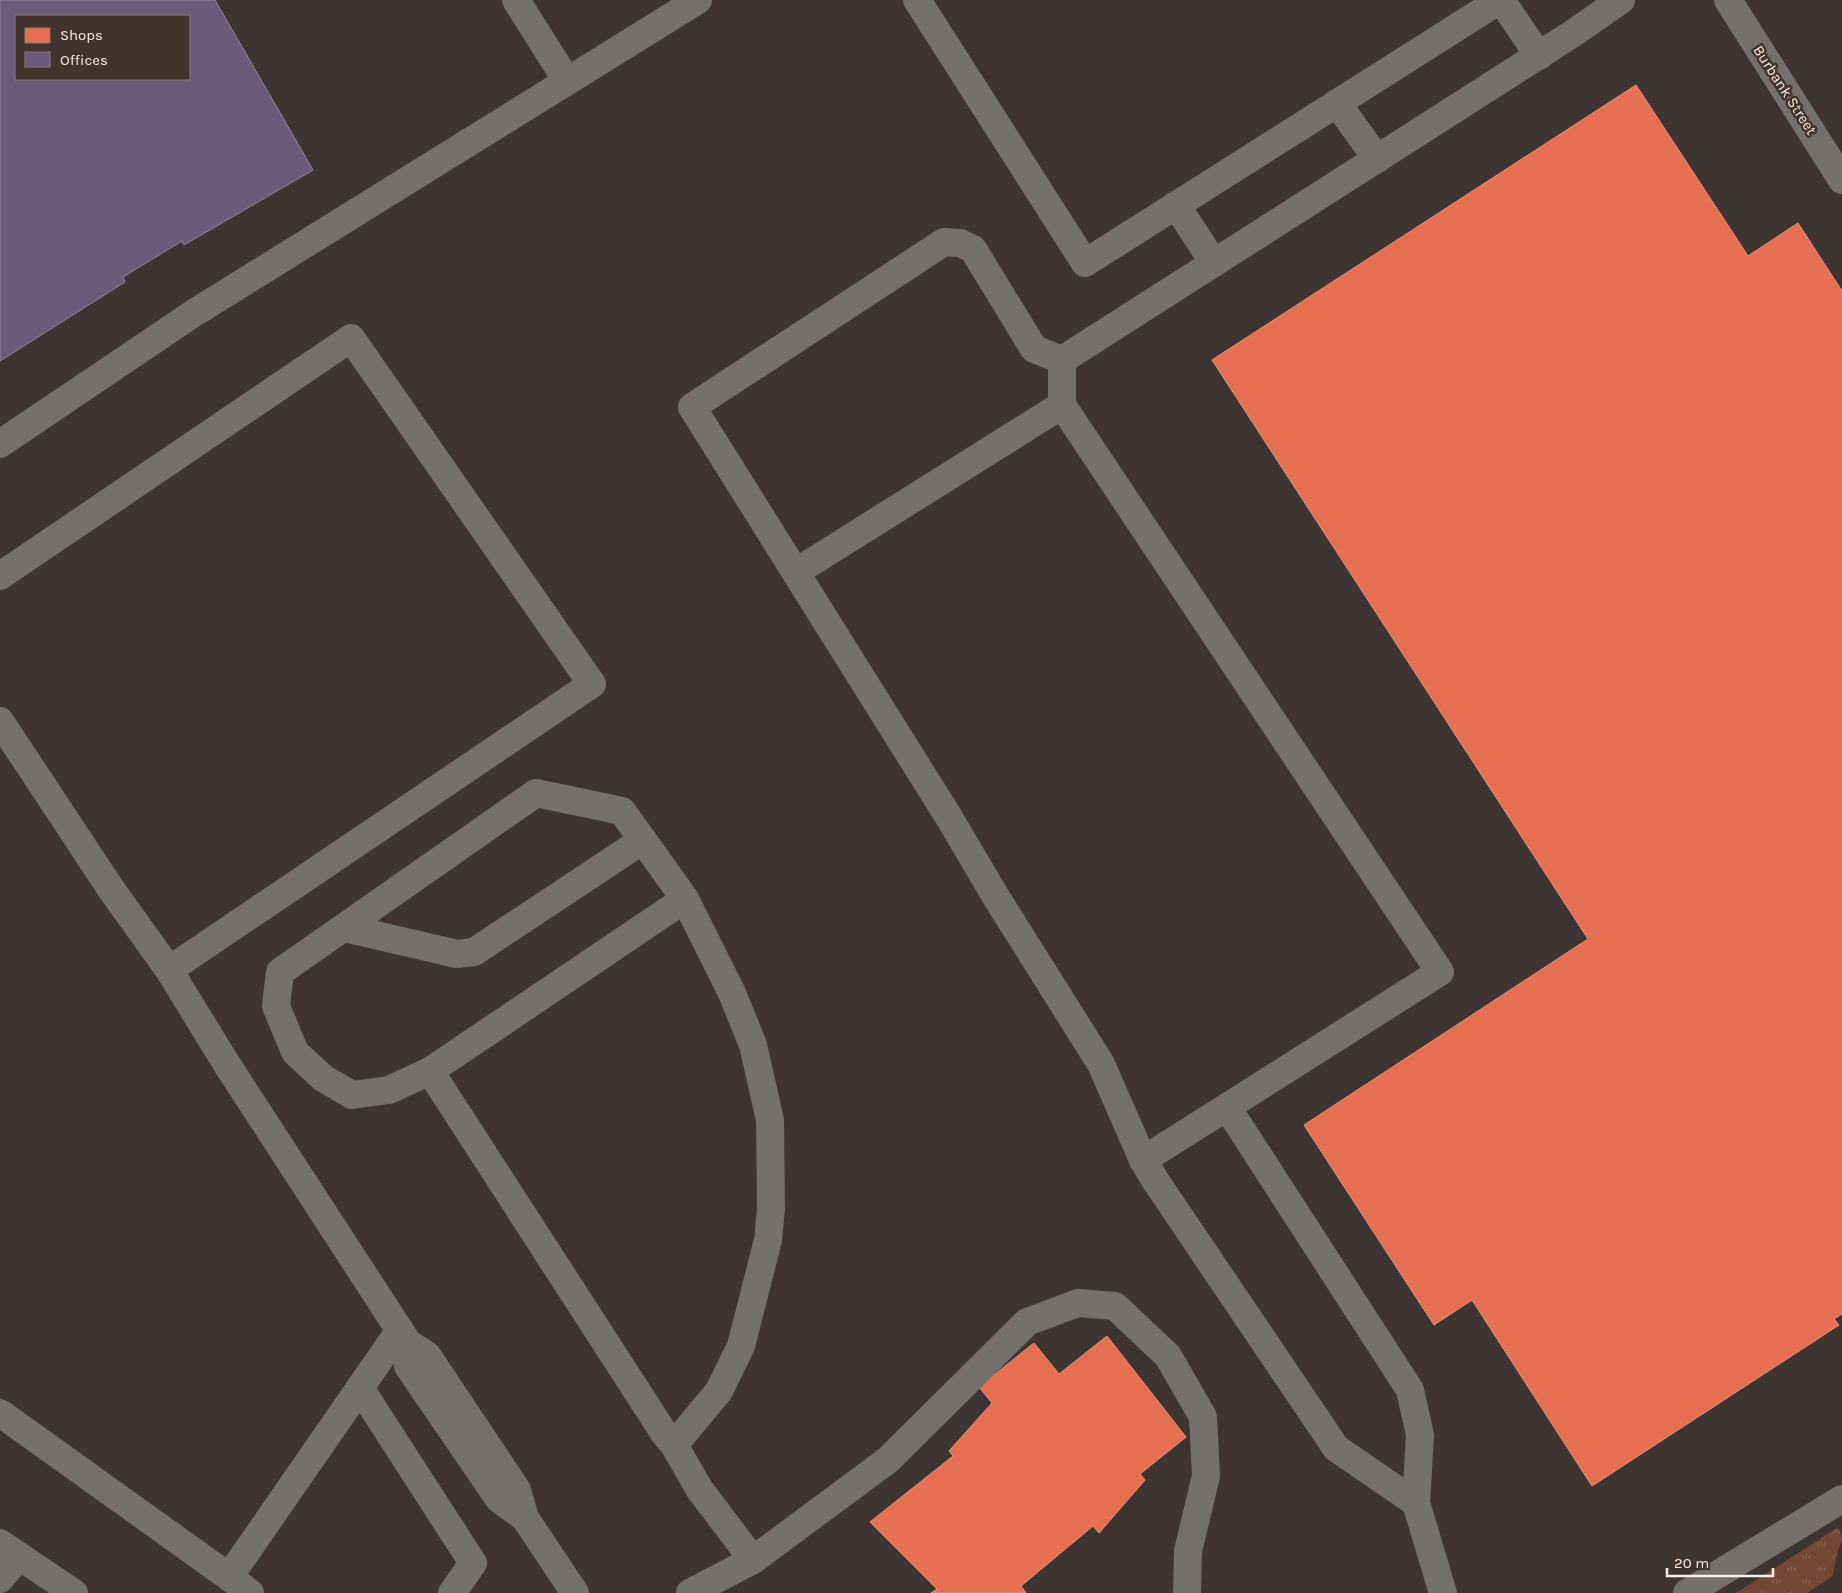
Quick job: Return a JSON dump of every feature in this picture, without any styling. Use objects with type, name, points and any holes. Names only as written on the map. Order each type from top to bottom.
[{"type":"main road","points":[[1687,1593],[1842,1498]]},
{"type":"street","points":[[516,0],[566,81]]},
{"type":"street","points":[[0,444],[194,313],[698,0]]},
{"type":"street","points":[[917,0],[1084,263],[1500,0],[1539,56]]},
{"type":"street","points":[[1062,360],[1539,56],[1621,0]]},
{"type":"street","name":"Burbank Street","points":[[1728,0],[1842,180]]},
{"type":"street","points":[[1337,103],[1377,159]]},
{"type":"street","points":[[1176,205],[1214,263]]},
{"type":"street","points":[[1062,360],[1034,349],[973,250],[960,243],[944,242],[692,407],[1101,1064],[1143,1160],[1336,1448],[1416,1503]]},
{"type":"street","points":[[0,576],[351,338],[592,684],[169,970]]},
{"type":"street","points":[[1062,360],[1062,404],[1440,972],[1143,1160]]},
{"type":"street","points":[[796,572],[1062,404]]},
{"type":"street","points":[[0,721],[111,889],[169,970],[226,1063],[404,1337],[408,1366],[462,1426],[499,1499],[525,1518],[575,1593]]},
{"type":"street","points":[[674,1445],[719,1391],[741,1346],[768,1240],[771,1209],[770,1120],[753,1045],[732,993],[685,899],[622,811],[536,793],[280,972],[276,1006],[295,1052],[322,1078],[352,1095],[389,1090],[430,1071],[685,899]]},
{"type":"street","points":[[345,928],[457,954],[474,952],[643,840]]},
{"type":"street","points":[[430,1071],[664,1433],[674,1445],[700,1490],[752,1560]]},
{"type":"street","points":[[1227,1107],[1410,1390],[1420,1435],[1416,1503],[1443,1593]]},
{"type":"street","points":[[690,1593],[752,1560],[888,1460],[1027,1322],[1078,1303],[1115,1306],[1168,1356],[1203,1417],[1206,1476],[1188,1550],[1187,1593]]},
{"type":"street","points":[[0,1413],[240,1585],[360,1388],[404,1337]]},
{"type":"street","points":[[360,1388],[473,1563],[452,1593]]},
{"type":"street","points":[[16,1593],[0,1581],[9,1550],[74,1593]]},
{"type":"green space","points":[[1837,1528],[1842,1539],[1833,1575],[1807,1593],[1736,1593]]},
{"type":"building: Shops","points":[[1636,85],[1748,256],[1798,223],[1842,291],[1842,1314],[1834,1319],[1839,1325],[1592,1486],[1472,1300],[1434,1325],[1304,1125],[1588,939],[1212,360]]},
{"type":"building: Shops","points":[[1107,1336],[1186,1437],[1140,1474],[1145,1480],[1099,1533],[1093,1526],[1021,1586],[1026,1593],[931,1593],[937,1589],[870,1522],[953,1456],[949,1451],[992,1403],[979,1387],[1034,1343],[1059,1374]]},
{"type":"building: Offices","points":[[0,0],[215,0],[313,170],[184,245],[182,241],[123,277],[125,282],[0,361]]}]
